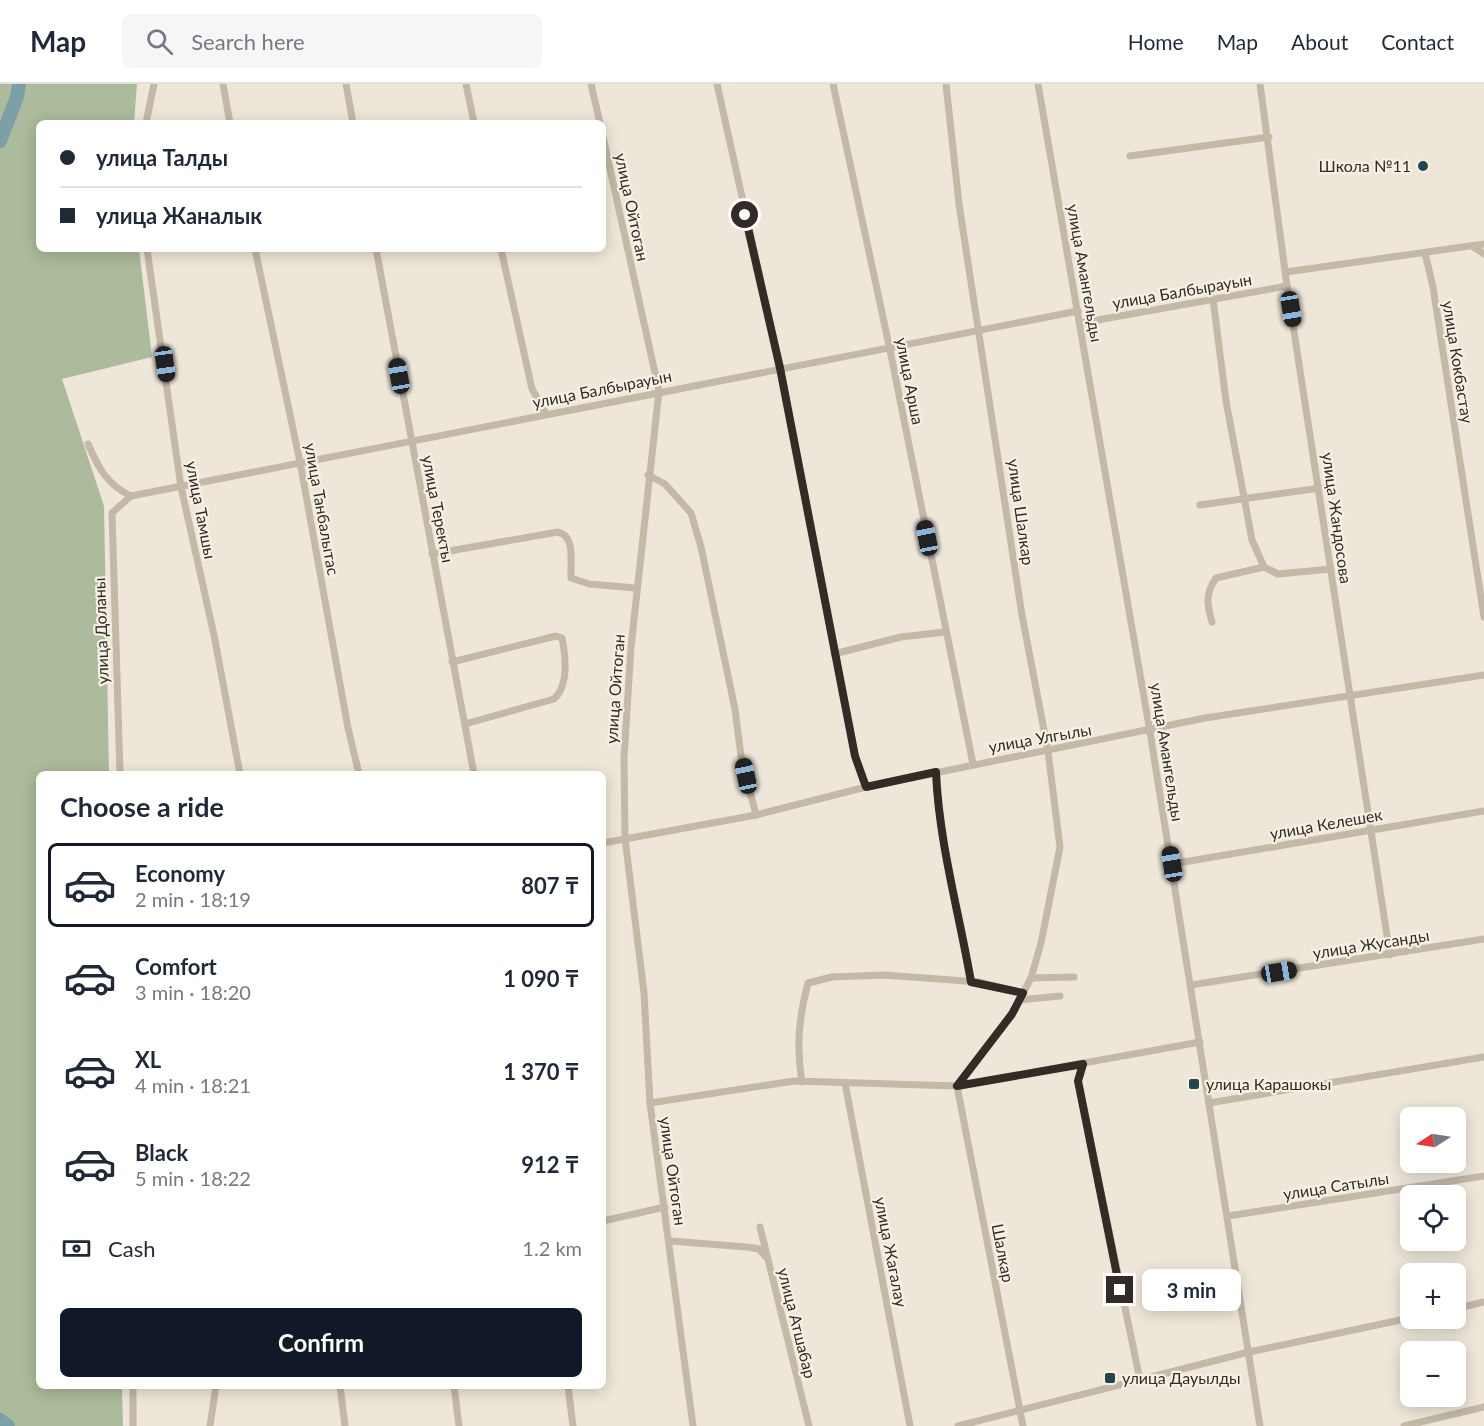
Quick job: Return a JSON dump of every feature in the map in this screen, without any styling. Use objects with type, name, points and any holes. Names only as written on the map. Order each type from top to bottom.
[{"type":"street","points":[[147,120],[154,84]]},
{"type":"street","points":[[223,84],[230,120]]},
{"type":"street","points":[[346,84],[352,120]]},
{"type":"street","points":[[466,84],[473,120]]},
{"type":"street","points":[[591,84],[599,120]]},
{"type":"street","points":[[717,84],[780,368],[855,756],[866,787]]},
{"type":"street","name":"улица Арша","points":[[833,84],[890,350],[955,684],[973,764]]},
{"type":"street","name":"улица Шалкар","points":[[946,84],[959,204],[981,332],[1022,615],[1048,751],[1060,847],[1041,943],[1031,978],[1019,1000],[957,1086]]},
{"type":"street","name":"улица Амангельды","points":[[1038,84],[1081,323],[1172,864],[1260,1426]]},
{"type":"street","name":"улица Жандосова","points":[[1260,84],[1269,137],[1287,286],[1320,488],[1349,694],[1390,955]]},
{"type":"street","points":[[1130,156],[1269,137]]},
{"type":"street","name":"улица Ойтоган","points":[[606,151],[659,392],[636,588],[624,758],[625,838],[644,993],[650,1103],[693,1426]]},
{"type":"street","points":[[1286,272],[1484,244]]},
{"type":"street","points":[[1472,246],[1484,254]]},
{"type":"street","name":"улица Тамшы","points":[[147,252],[181,487],[214,635],[239,771]]},
{"type":"street","name":"улица Танбалытас","points":[[256,252],[300,462],[348,728],[358,771]]},
{"type":"street","name":"улица Теректы","points":[[377,252],[473,771]]},
{"type":"street","points":[[502,252],[532,389],[546,414]]},
{"type":"street","name":"улица Кокбастау","points":[[1425,253],[1484,617]]},
{"type":"street","name":"улица Балбырауын","points":[[1081,323],[1287,286]]},
{"type":"street","points":[[1213,299],[1226,401],[1252,540],[1264,567],[1278,574],[1331,569]]},
{"type":"street","name":"улица Балбырауын","points":[[131,496],[780,368],[890,350],[1078,311]]},
{"type":"street","points":[[88,444],[106,479],[117,490],[131,496]]},
{"type":"street","points":[[648,475],[665,484],[680,497],[691,513],[701,547],[741,756],[756,815]]},
{"type":"street","points":[[1200,505],[1320,488]]},
{"type":"street","name":"улица Доланы","points":[[120,771],[111,513],[131,496]]},
{"type":"street","points":[[432,554],[558,532],[565,533],[569,539],[571,578],[589,584],[636,588]]},
{"type":"street","points":[[1212,622],[1208,589],[1216,579],[1264,567]]},
{"type":"street","points":[[834,654],[901,638],[945,632]]},
{"type":"street","points":[[452,662],[556,636],[562,638],[565,655],[562,691],[554,699],[465,724]]},
{"type":"street","name":"улица Улгылы","points":[[606,842],[756,815],[866,787],[973,764],[1150,732],[1205,718],[1484,675]]},
{"type":"street","points":[[936,772],[939,828],[958,905],[971,982]]},
{"type":"street","name":"улица Келешек","points":[[1172,864],[1484,811]]},
{"type":"street","name":"улица Жусанды","points":[[1191,985],[1484,939]]},
{"type":"street","points":[[802,1082],[797,1051],[800,1021],[808,983],[832,977],[884,975],[971,982],[1023,993]]},
{"type":"street","points":[[1031,978],[1074,977]]},
{"type":"street","points":[[1019,1000],[1060,996]]},
{"type":"street","points":[[650,1103],[802,1082],[957,1086],[1200,1042]]},
{"type":"street","points":[[1209,1102],[1484,1057]]},
{"type":"street","points":[[1083,1064],[1078,1081],[1140,1380]]},
{"type":"street","name":"улица Жагалау","points":[[845,1083],[910,1426]]},
{"type":"street","name":"Шалкар","points":[[957,1086],[1023,1426]]},
{"type":"street","name":"улица Сатылы","points":[[1228,1216],[1484,1176]]},
{"type":"street","points":[[606,1220],[665,1207]]},
{"type":"street","name":"улица Атшабар","points":[[760,1227],[809,1426]]},
{"type":"street","points":[[670,1241],[759,1249],[768,1259]]},
{"type":"street","points":[[1466,1306],[1484,1302]]},
{"type":"street","points":[[957,1426],[1249,1352],[1400,1320]]},
{"type":"street","points":[[133,1389],[133,1426]]},
{"type":"street","points":[[210,1426],[216,1389]]},
{"type":"street","points":[[340,1389],[345,1426]]},
{"type":"street","points":[[454,1389],[459,1426]]},
{"type":"street","points":[[568,1389],[573,1426]]},
{"type":"street","points":[[1404,1426],[1484,1407]]},
{"type":"green space","points":[[0,84],[137,84],[134,120],[36,120],[36,252],[139,252],[152,357],[62,379],[104,506],[109,771],[36,771],[36,1389],[122,1389],[123,1426],[0,1426]]},
{"type":"waterway","points":[[0,141],[17,97],[19,84]]},
{"type":"waterway","points":[[0,1420],[8,1426]]},
{"type":"place","name":"Школа №11","points":[[1423,166]]},
{"type":"place","name":"улица Карашокы","points":[[1194,1084]]},
{"type":"place","name":"улица Дауылды","points":[[1110,1378]]},
{"type":"route","points":[[745,215],[780,368],[855,756],[866,787],[936,772],[939,828],[958,905],[971,982],[1023,993],[1012,1014],[957,1086],[1083,1064],[1078,1081],[1120,1290]]}]
